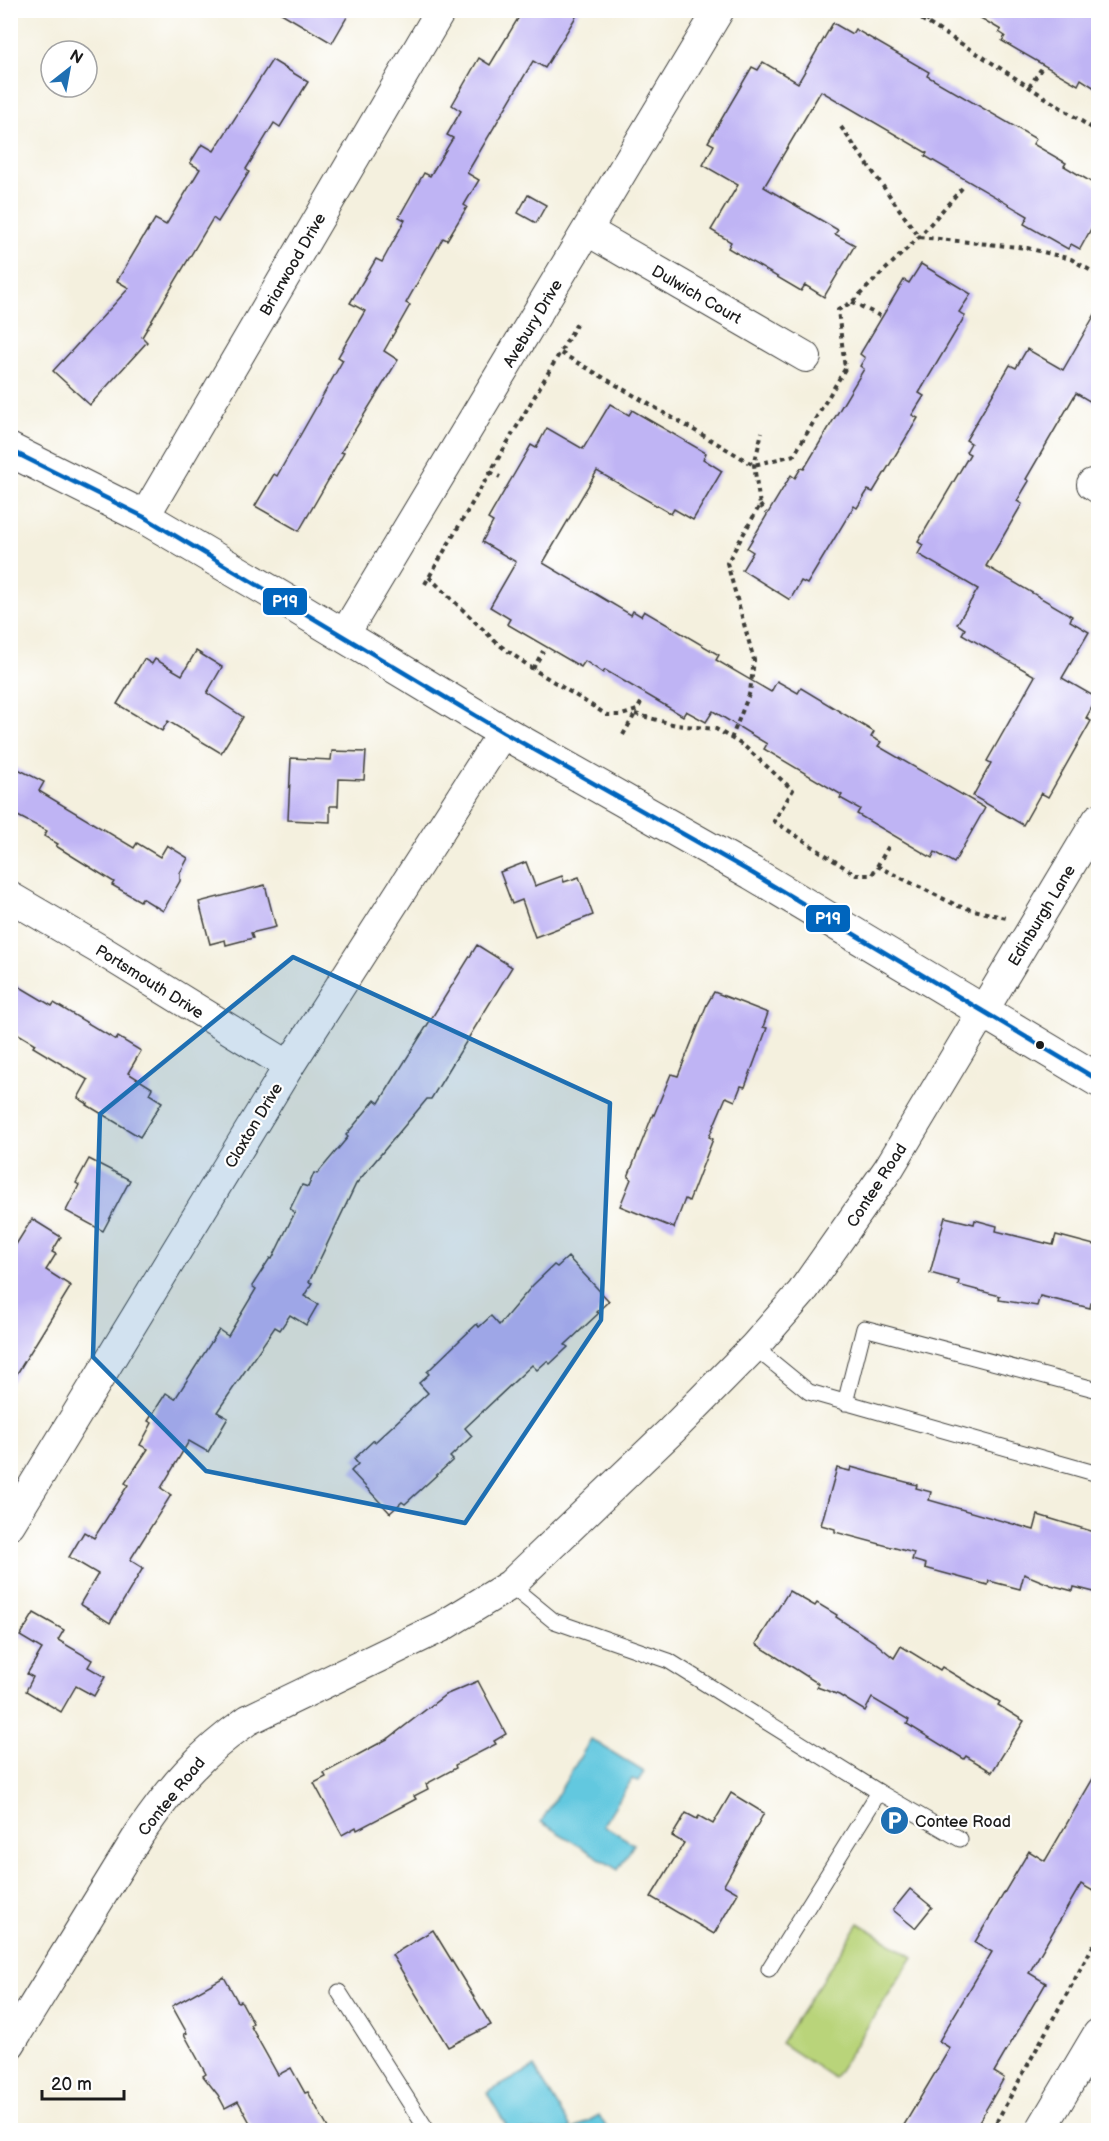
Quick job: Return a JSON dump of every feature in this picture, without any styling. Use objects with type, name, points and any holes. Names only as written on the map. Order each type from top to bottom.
[{"type":"street","name":"Briarwood Drive","points":[[144,518],[441,10]]},
{"type":"street","name":"Avebury Drive","points":[[344,635],[719,10]]},
{"type":"street","name":"Dulwich Court","points":[[588,231],[806,357]]},
{"type":"street","points":[[10,450],[144,518],[344,635],[503,732],[752,873],[1098,1080]]},
{"type":"street","name":"Claxton Drive","points":[[10,1524],[289,1066],[503,732]]},
{"type":"street","name":"Edinburgh Lane","points":[[983,1012],[1098,819]]},
{"type":"street","name":"Portsmouth Drive","points":[[10,897],[289,1066]]},
{"type":"street","name":"Contee Road","points":[[10,2044],[140,1833],[158,1807],[198,1760],[249,1720],[441,1627],[510,1586],[754,1347],[802,1292],[849,1227],[889,1168],[983,1012]]},
{"type":"street","points":[[1041,2130],[1098,2034]]},
{"type":"lane","points":[[845,1403],[864,1328],[1098,1390]]},
{"type":"lane","points":[[754,1347],[809,1392],[1098,1474]]},
{"type":"lane","points":[[510,1586],[554,1621],[669,1660],[879,1792],[960,1839]]},
{"type":"lane","points":[[769,1969],[879,1792]]},
{"type":"lane","points":[[339,1992],[427,2130]]},
{"type":"path","points":[[906,10],[1098,132]]},
{"type":"path","points":[[926,22],[940,10]]},
{"type":"path","points":[[1029,87],[1041,69]]},
{"type":"path","points":[[841,127],[919,237],[1026,248],[1071,259],[1098,275]]},
{"type":"path","points":[[561,353],[754,465],[794,455],[844,369],[838,310],[852,302],[919,237],[963,187]]},
{"type":"path","points":[[852,302],[884,318]]},
{"type":"path","points":[[425,584],[579,320]]},
{"type":"path","points":[[762,432],[754,465],[760,505],[766,513]]},
{"type":"path","points":[[490,472],[500,477]]},
{"type":"path","points":[[731,739],[750,692],[754,660],[727,563],[760,505]]},
{"type":"path","points":[[429,577],[498,644],[532,669],[607,715],[622,716],[636,712],[675,725],[716,729],[744,746],[793,790],[774,821],[856,875],[872,875],[890,844]]},
{"type":"path","points":[[532,669],[543,651]]},
{"type":"path","points":[[623,735],[643,699]]},
{"type":"path","points":[[877,866],[958,906],[1035,925]]},
{"type":"path","points":[[992,2130],[1098,1937]]},
{"type":"path","points":[[1095,2130],[1098,2124]]},
{"type":"highlighted area","points":[[293,957],[610,1103],[601,1320],[465,1523],[206,1471],[93,1357],[100,1114]]},
{"type":"green space","points":[[859,1923],[913,1957],[834,2078],[781,2043]]},
{"type":"water","points":[[591,1739],[644,1772],[638,1781],[632,1779],[603,1825],[634,1844],[618,1870],[541,1822]]},
{"type":"water","points":[[534,2067],[572,2130],[509,2130],[487,2093]]},
{"type":"water","points":[[599,2115],[608,2130],[572,2130]]},
{"type":"building","points":[[276,10],[351,10],[332,43]]},
{"type":"building","points":[[523,10],[580,10],[545,68],[533,61],[467,173],[479,180],[464,205],[467,207],[447,240],[443,238],[406,303],[410,305],[384,351],[398,360],[341,452],[344,453],[299,531],[255,506],[274,474],[277,476],[343,360],[338,357],[365,311],[350,303],[376,259],[382,262],[405,220],[399,217],[424,173],[430,176],[453,138],[447,135],[461,111],[452,105],[479,58],[490,65]]},
{"type":"building","points":[[967,10],[1098,10],[1098,90],[1081,79],[1078,85],[1002,41],[1005,36],[999,32],[1001,30]]},
{"type":"building","points":[[833,23],[852,34],[855,29],[929,72],[927,76],[1036,139],[1033,144],[1066,163],[1064,166],[1098,186],[1098,216],[1080,249],[1071,244],[1068,249],[1024,224],[1028,216],[925,156],[927,153],[821,91],[764,187],[838,230],[835,234],[855,245],[824,297],[805,285],[801,291],[728,248],[731,242],[711,230],[738,185],[703,165],[714,145],[708,142],[752,67],[758,70],[763,62],[798,83]]},
{"type":"building","points":[[272,60],[308,82],[280,127],[274,123],[246,169],[249,172],[218,222],[213,218],[142,337],[147,342],[90,405],[53,371],[129,288],[117,281],[148,229],[148,231],[155,219],[166,225],[200,169],[190,163],[202,144],[214,151]]},
{"type":"building","points":[[528,195],[546,205],[536,223],[518,213]]},
{"type":"building","points":[[921,264],[971,294],[959,312],[965,316],[919,393],[924,396],[912,415],[918,418],[873,492],[868,490],[857,508],[854,506],[807,584],[801,581],[790,600],[742,570],[753,552],[747,548],[791,475],[795,478],[801,468],[804,469],[864,369],[860,366],[865,358],[860,354],[904,280],[909,283]]},
{"type":"building","points":[[1098,309],[1098,406],[1076,393],[1026,479],[1029,481],[1017,501],[1022,504],[986,566],[1072,616],[1070,621],[1089,632],[1062,678],[1097,698],[1086,718],[1091,721],[1048,797],[1041,793],[1023,825],[973,796],[991,763],[987,761],[1035,676],[962,634],[965,629],[957,624],[978,589],[918,554],[923,545],[918,542],[970,454],[966,452],[971,443],[966,440],[1010,365],[1016,368],[1027,349],[1063,370]]},
{"type":"building","points":[[610,404],[629,415],[632,410],[706,453],[703,459],[722,471],[693,520],[674,509],[671,514],[597,471],[543,563],[631,615],[633,611],[641,616],[644,611],[719,655],[716,660],[771,692],[777,681],[798,693],[801,688],[874,732],[871,737],[881,742],[878,746],[985,808],[954,863],[935,852],[932,858],[857,814],[860,809],[840,798],[842,795],[764,749],[767,744],[713,711],[706,722],[686,711],[683,716],[605,670],[603,673],[585,661],[581,667],[507,624],[510,619],[490,607],[516,562],[482,542],[493,522],[488,519],[531,445],[536,448],[547,428],[583,449]]},
{"type":"building","points":[[196,651],[222,667],[207,693],[243,717],[221,753],[168,721],[162,731],[117,704],[144,659],[152,664],[155,659],[182,675]]},
{"type":"building","points":[[332,751],[366,752],[364,780],[339,779],[338,806],[330,806],[330,822],[288,820],[291,758],[331,760]]},
{"type":"building","points":[[10,765],[44,782],[39,791],[134,848],[137,843],[160,857],[167,845],[188,858],[180,873],[180,881],[163,911],[142,898],[140,901],[112,885],[114,882],[56,846],[58,844],[44,836],[47,831],[10,812]]},
{"type":"building","points":[[526,862],[535,886],[562,876],[564,882],[579,877],[593,915],[535,937],[522,900],[512,904],[500,872]]},
{"type":"building","points":[[265,885],[276,927],[251,933],[253,938],[226,945],[225,940],[210,944],[199,902]]},
{"type":"building","points":[[477,945],[512,967],[431,1099],[427,1099],[356,1184],[304,1296],[318,1304],[306,1325],[290,1315],[280,1330],[275,1327],[217,1412],[228,1418],[208,1452],[189,1441],[161,1488],[171,1495],[130,1560],[143,1568],[110,1623],[80,1604],[98,1574],[69,1557],[84,1532],[94,1538],[128,1485],[125,1483],[148,1449],[140,1445],[152,1423],[148,1421],[166,1393],[175,1399],[219,1330],[228,1336],[256,1289],[252,1286],[270,1258],[272,1259],[295,1212],[290,1209],[302,1185],[308,1187],[314,1173],[317,1174],[348,1137],[346,1135],[375,1100],[379,1103]]},
{"type":"building","points":[[10,981],[52,1006],[54,1003],[116,1040],[118,1037],[141,1051],[128,1073],[152,1088],[149,1094],[162,1102],[140,1137],[78,1098],[88,1080],[33,1047],[35,1044],[10,1029]]},
{"type":"building","points":[[714,992],[768,1013],[763,1027],[767,1028],[745,1087],[741,1086],[735,1101],[726,1097],[709,1137],[713,1139],[689,1201],[685,1199],[674,1228],[620,1206],[631,1179],[628,1177],[653,1114],[671,1074],[678,1076]]},
{"type":"building","points":[[89,1159],[130,1180],[103,1231],[66,1211],[79,1185],[76,1183]]},
{"type":"building","points":[[945,1217],[974,1224],[975,1220],[997,1226],[996,1231],[1053,1245],[1056,1235],[1098,1246],[1098,1305],[1091,1303],[1090,1308],[1040,1296],[1037,1306],[999,1300],[1000,1296],[958,1285],[959,1281],[930,1273]]},
{"type":"building","points":[[32,1219],[61,1237],[52,1252],[56,1254],[46,1270],[71,1286],[10,1385],[10,1254]]},
{"type":"building","points":[[568,1257],[609,1301],[565,1345],[568,1347],[550,1364],[547,1361],[537,1370],[532,1365],[465,1428],[472,1436],[450,1457],[453,1460],[405,1504],[402,1502],[390,1513],[351,1471],[358,1464],[354,1459],[428,1393],[419,1383],[429,1374],[427,1372],[460,1340],[477,1324],[479,1327],[491,1316],[499,1325],[533,1285],[554,1265],[557,1267]]},
{"type":"building","points":[[851,1467],[917,1485],[916,1488],[931,1492],[929,1500],[1034,1530],[1038,1515],[1098,1533],[1098,1593],[1074,1587],[1073,1591],[1024,1574],[1020,1589],[989,1581],[988,1585],[925,1568],[926,1564],[912,1560],[914,1553],[835,1532],[835,1529],[821,1525],[837,1468],[850,1471]]},
{"type":"building","points":[[789,1591],[837,1615],[836,1617],[894,1658],[901,1646],[940,1670],[942,1667],[1000,1702],[998,1705],[1024,1721],[992,1772],[966,1756],[964,1759],[907,1724],[909,1720],[872,1698],[865,1711],[839,1695],[817,1687],[819,1684],[756,1644]]},
{"type":"building","points":[[34,1613],[64,1630],[58,1640],[92,1660],[88,1667],[105,1677],[94,1696],[76,1686],[61,1712],[26,1691],[33,1677],[27,1674],[42,1649],[20,1636]]},
{"type":"building","points":[[478,1681],[506,1734],[494,1741],[496,1744],[455,1765],[456,1768],[426,1784],[428,1789],[414,1796],[416,1799],[357,1830],[356,1827],[342,1835],[314,1783],[326,1777],[324,1773],[389,1738],[445,1695]]},
{"type":"building","points":[[1098,1770],[1098,1894],[1081,1884],[1029,1973],[1046,1983],[994,2072],[1004,2078],[974,2130],[901,2130],[950,2048],[939,2041],[992,1952],[975,1942],[1029,1851],[1045,1861]]},
{"type":"building","points":[[731,1793],[764,1813],[724,1885],[738,1893],[714,1934],[651,1897],[684,1843],[672,1836],[686,1813],[697,1819],[699,1816],[713,1824]]},
{"type":"building","points":[[910,1889],[932,1907],[915,1928],[893,1910]]},
{"type":"building","points":[[433,1930],[491,2025],[448,2047],[392,1955]]},
{"type":"building","points":[[224,1977],[238,2002],[241,2001],[253,2023],[250,2025],[278,2075],[291,2068],[305,2093],[308,2092],[329,2130],[254,2130],[238,2101],[225,2108],[203,2076],[206,2074],[172,2006]]},
{"type":"transit line","name":"P19","points":[[10,450],[144,517],[503,732],[752,873],[1098,1080]]},
{"type":"place","name":"Contee Road","points":[[894,1821]]}]
